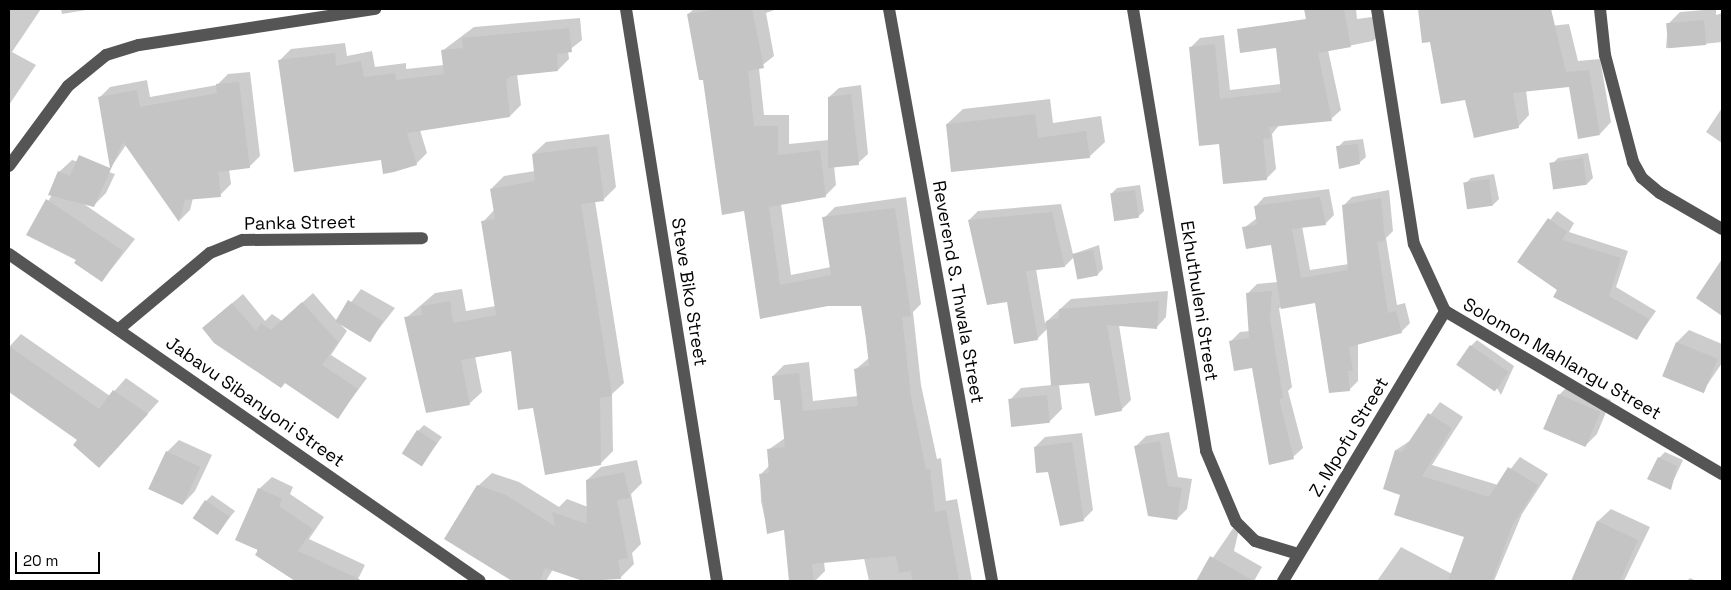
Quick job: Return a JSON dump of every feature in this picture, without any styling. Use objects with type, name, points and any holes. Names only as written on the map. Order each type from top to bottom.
[{"type":"street","points":[[9,166],[68,86],[106,55],[139,45],[375,9]]},
{"type":"street","name":"Steve Biko Street","points":[[626,9],[717,581]]},
{"type":"street","name":"Reverend S. Thwala Street","points":[[889,9],[992,581]]},
{"type":"street","name":"Ekhuthuleni Street","points":[[1133,9],[1206,451],[1236,522],[1255,541],[1298,554]]},
{"type":"street","name":"Solomon Mahlangu Street","points":[[1377,9],[1414,244],[1446,312],[1722,474]]},
{"type":"street","points":[[1600,9],[1607,64],[1633,162],[1642,178],[1660,193],[1721,226]]},
{"type":"street","name":"Panka Street","points":[[119,329],[210,252],[243,240],[422,238]]},
{"type":"street","name":"Jabavu Sibanyoni Street","points":[[9,254],[480,581]]},
{"type":"street","name":"Z. Mpofu Street","points":[[1283,581],[1446,312]]},
{"type":"building","points":[[718,9],[752,9],[764,68],[748,71],[754,126],[778,126],[778,155],[820,150],[826,197],[769,207],[780,285],[831,275],[822,217],[895,208],[911,316],[902,317],[911,397],[926,469],[930,469],[935,512],[946,510],[959,581],[912,581],[911,571],[899,573],[896,556],[812,564],[814,581],[789,581],[784,530],[767,534],[759,474],[769,473],[767,449],[785,447],[780,400],[774,400],[772,376],[799,373],[803,411],[858,406],[854,369],[869,366],[861,306],[828,306],[760,319],[744,211],[722,215],[703,80],[699,80],[687,14]]},
{"type":"building","points":[[1304,9],[1344,9],[1351,47],[1318,53],[1332,121],[1269,127],[1271,138],[1263,139],[1267,180],[1223,184],[1219,144],[1199,146],[1189,47],[1215,44],[1220,99],[1281,92],[1276,48],[1240,53],[1237,29],[1306,19]]},
{"type":"building","points":[[1418,9],[1551,9],[1566,72],[1589,70],[1600,135],[1578,139],[1569,87],[1513,93],[1519,128],[1474,138],[1465,100],[1441,104],[1430,42],[1422,43]]},
{"type":"building","points":[[1704,20],[1706,45],[1668,48],[1666,23]]},
{"type":"building","points":[[569,28],[572,52],[557,54],[558,71],[511,76],[506,80],[510,117],[407,133],[417,165],[394,172],[383,174],[381,160],[294,172],[278,60],[335,53],[336,66],[361,61],[364,77],[395,73],[396,80],[444,74],[441,50],[463,48],[462,38]]},
{"type":"building","points":[[239,82],[250,168],[218,172],[221,197],[185,200],[179,222],[123,142],[94,207],[48,195],[58,171],[70,176],[79,155],[110,168],[98,97],[137,90],[140,107],[217,93],[216,84]]},
{"type":"building","points":[[851,94],[859,165],[828,168],[828,97]]},
{"type":"building","points":[[1035,114],[1038,138],[1086,131],[1090,158],[951,172],[946,124]]},
{"type":"building","points":[[1358,144],[1360,164],[1339,169],[1336,146]]},
{"type":"building","points":[[597,146],[604,201],[581,204],[612,396],[600,398],[601,465],[545,475],[533,408],[518,410],[511,351],[461,360],[470,405],[426,413],[404,317],[422,315],[421,306],[450,301],[453,323],[496,315],[481,221],[495,219],[490,189],[535,181],[532,154]]},
{"type":"building","points":[[1583,158],[1587,185],[1553,189],[1549,163]]},
{"type":"building","points":[[1489,179],[1493,206],[1467,209],[1463,183]]},
{"type":"building","points":[[1135,190],[1139,218],[1114,221],[1110,193]]},
{"type":"building","points":[[1320,197],[1326,225],[1292,229],[1301,278],[1348,270],[1342,205],[1381,198],[1385,241],[1377,242],[1388,313],[1396,311],[1402,333],[1349,347],[1353,371],[1348,371],[1350,391],[1329,393],[1315,303],[1281,309],[1271,245],[1246,249],[1242,227],[1257,225],[1254,206]]},
{"type":"building","points":[[46,199],[123,251],[102,282],[74,263],[76,260],[26,235]]},
{"type":"building","points":[[1052,212],[1065,267],[1026,271],[1038,340],[1014,344],[1007,302],[987,305],[968,220]]},
{"type":"building","points":[[1548,218],[1567,232],[1562,240],[1621,258],[1609,296],[1649,319],[1637,340],[1553,297],[1557,290],[1517,262]]},
{"type":"building","points":[[1093,250],[1098,276],[1077,280],[1072,254]]},
{"type":"building","points":[[1722,259],[1722,316],[1696,298]]},
{"type":"building","points":[[1272,291],[1270,319],[1283,398],[1279,399],[1294,459],[1269,465],[1252,368],[1234,371],[1229,341],[1249,338],[1246,293]]},
{"type":"building","points":[[348,300],[383,321],[370,343],[335,321]]},
{"type":"building","points":[[1159,301],[1157,329],[1107,325],[1122,411],[1095,416],[1089,383],[1051,386],[1046,321],[1059,318],[1059,309]]},
{"type":"building","points":[[302,302],[338,342],[322,365],[358,389],[338,419],[285,383],[281,388],[214,343],[202,328],[232,303],[256,331],[261,323],[271,330]]},
{"type":"building","points":[[1676,342],[1718,359],[1704,393],[1662,376]]},
{"type":"building","points":[[1470,345],[1509,372],[1495,392],[1456,365]]},
{"type":"building","points":[[9,346],[99,409],[113,390],[148,414],[99,468],[73,445],[77,440],[9,392]]},
{"type":"building","points":[[1558,394],[1600,412],[1585,447],[1543,429]]},
{"type":"building","points":[[1047,395],[1050,423],[1011,427],[1008,399]]},
{"type":"building","points":[[1428,413],[1452,428],[1422,476],[1489,497],[1508,467],[1538,485],[1512,526],[1492,581],[1448,581],[1464,537],[1394,515],[1400,495],[1383,489],[1395,450],[1402,452]]},
{"type":"building","points":[[417,430],[437,443],[422,467],[402,453]]},
{"type":"building","points":[[1160,441],[1168,486],[1182,488],[1177,520],[1148,516],[1134,446]]},
{"type":"building","points":[[1072,442],[1084,521],[1060,526],[1048,472],[1036,473],[1034,447]]},
{"type":"building","points":[[166,451],[200,467],[183,505],[148,489]]},
{"type":"building","points":[[1658,457],[1677,466],[1671,490],[1647,479]]},
{"type":"building","points":[[624,472],[630,498],[617,500],[628,558],[618,560],[621,579],[583,581],[545,568],[540,581],[512,581],[444,539],[477,485],[506,495],[555,526],[552,512],[587,524],[586,480]]},
{"type":"building","points":[[258,488],[282,499],[279,506],[313,529],[298,551],[363,581],[295,581],[255,555],[258,550],[235,540]]},
{"type":"building","points":[[205,500],[230,517],[218,535],[193,518]]},
{"type":"building","points":[[1597,521],[1638,540],[1620,581],[1571,581]]},
{"type":"building","points":[[1210,556],[1254,581],[1196,581]]}]
